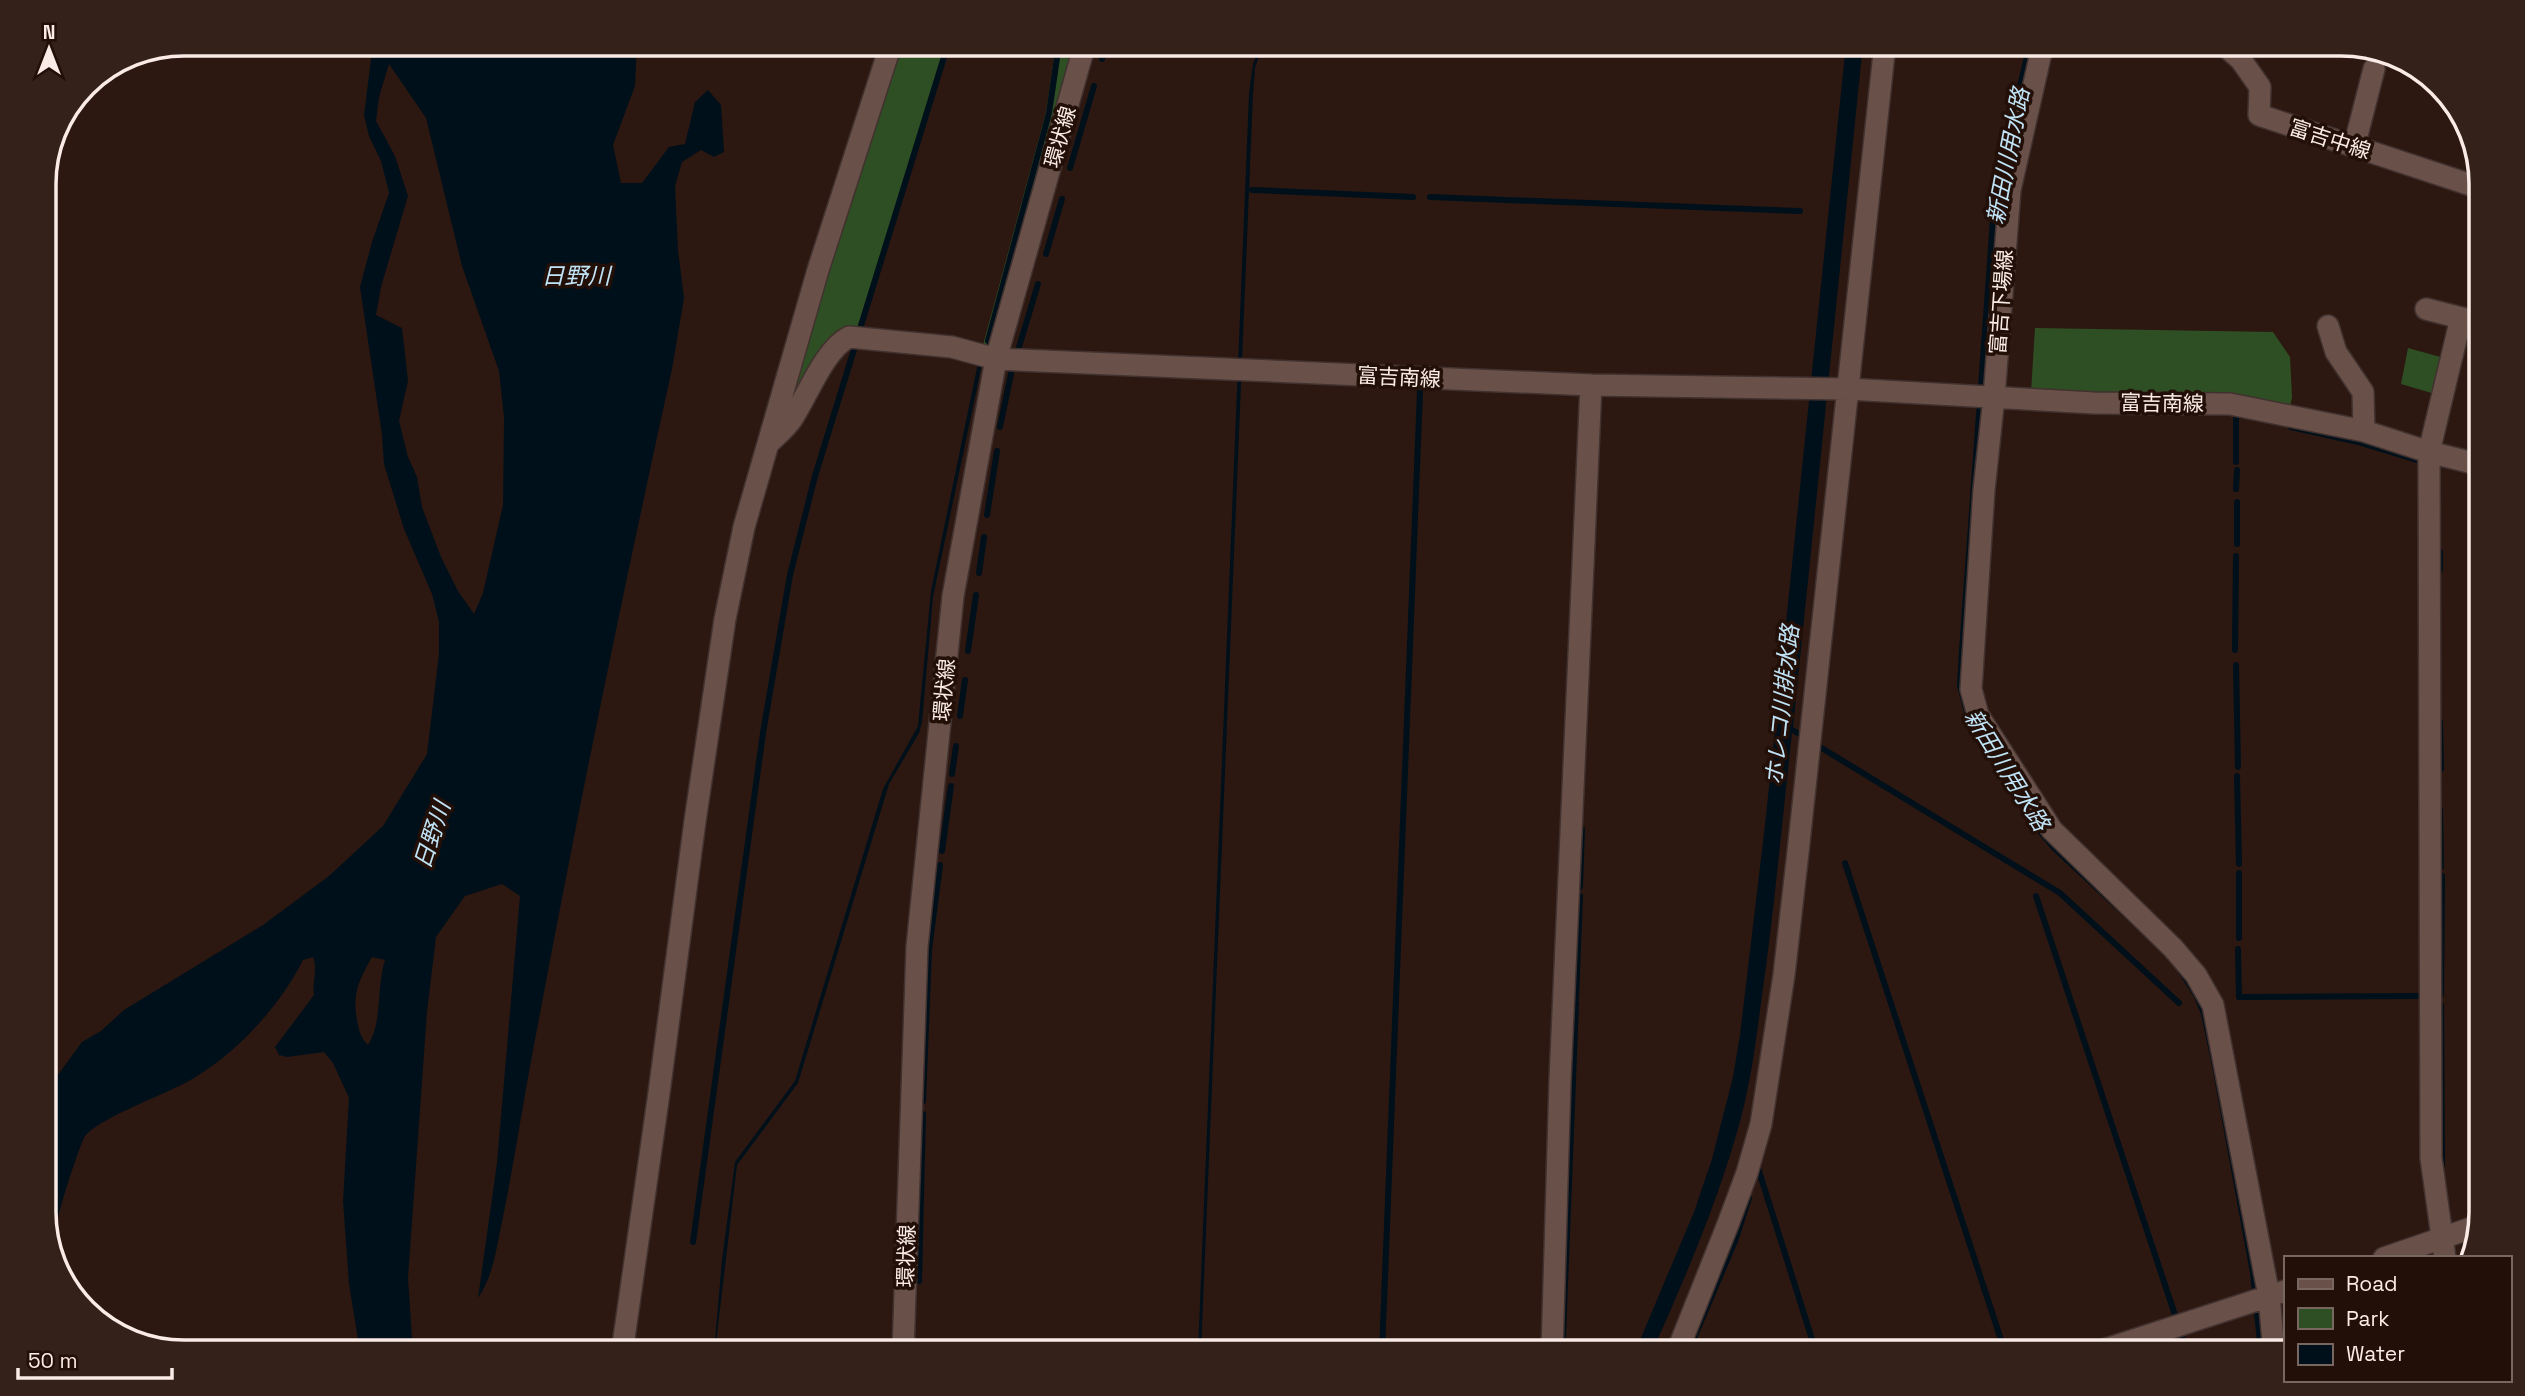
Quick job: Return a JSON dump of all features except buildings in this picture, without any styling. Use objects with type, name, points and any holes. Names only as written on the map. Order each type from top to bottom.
[{"type":"street","points":[[624,1340],[725,619],[744,527],[818,270],[887,56]]},
{"type":"street","name":"環状線","points":[[903,1340],[916,947],[953,596],[996,359],[1082,56]]},
{"type":"street","points":[[1682,1340],[1738,1198],[1761,1124],[1784,975],[1820,665],[1842,389],[1884,56]]},
{"type":"street","name":"富吉下場線","points":[[2040,56],[2010,190],[1984,490],[1971,689],[1978,715],[2052,830],[2173,948],[2196,975],[2213,1005],[2277,1294],[2275,1340]]},
{"type":"street","name":"富吉中線","points":[[2246,56],[2260,87],[2259,116],[2469,180]]},
{"type":"street","points":[[2354,147],[2374,69]]},
{"type":"street","points":[[2426,309],[2469,320]]},
{"type":"street","points":[[2328,326],[2336,352],[2362,392],[2364,431]]},
{"type":"street","points":[[2444,1248],[2431,1158],[2429,452],[2469,327]]},
{"type":"street","name":"富吉南線","points":[[769,443],[791,421],[831,353],[841,341],[849,337],[952,347],[996,359],[1591,385],[1842,389],[2008,400],[2230,404],[2364,431],[2469,462]]},
{"type":"street","points":[[1552,1340],[1560,1080],[1591,385]]},
{"type":"street","points":[[2396,1256],[2444,1248],[2467,1233]]},
{"type":"street","points":[[2134,1340],[2277,1294]]},
{"type":"green space","points":[[896,56],[942,56],[856,333],[783,419]]},
{"type":"green space","points":[[1054,56],[1072,56],[992,343],[982,349],[1046,112]]},
{"type":"green space","points":[[2035,328],[2273,332],[2290,357],[2290,407],[2031,392]]},
{"type":"green space","points":[[2408,348],[2444,358],[2435,394],[2401,384]]},
{"type":"water","name":"日野川","points":[[371,56],[636,56],[635,86],[613,145],[621,183],[642,183],[669,147],[685,144],[695,102],[708,90],[721,105],[724,152],[714,157],[701,150],[682,162],[675,186],[678,250],[684,298],[672,369],[586,778],[497,1248],[488,1279],[478,1298],[497,1163],[520,896],[502,884],[465,896],[436,937],[427,1012],[408,1278],[412,1340],[358,1340],[349,1284],[343,1201],[349,1098],[333,1063],[324,1052],[287,1057],[279,1055],[275,1047],[314,995],[313,957],[303,960],[268,1013],[222,1059],[187,1082],[101,1123],[90,1131],[84,1138],[73,1167],[57,1230],[56,1220],[56,1078],[82,1042],[101,1031],[124,1010],[263,925],[329,876],[383,826],[427,754],[439,654],[439,622],[432,594],[404,529],[384,464],[360,287],[389,193],[381,161],[369,136],[364,115]],"holes":[[[389,64],[426,118],[462,266],[499,371],[504,417],[503,505],[483,593],[474,614],[458,591],[441,557],[422,507],[417,477],[408,457],[399,421],[408,381],[402,328],[376,315],[381,287],[408,196],[395,156],[376,121],[379,97]],[[372,957],[385,960],[376,1026],[368,1045],[357,1020],[356,994]]]},
{"type":"water","points":[[1256,56],[1259,56],[1253,94],[1201,1340],[1198,1340],[1249,94]]},
{"type":"water","name":"ホレコ川排水路","points":[[1845,56],[1862,56],[1793,727],[1819,742],[1818,748],[1792,733],[1755,1046],[1745,1104],[1723,1178],[1657,1340],[1640,1340],[1694,1212],[1712,1159],[1733,1077],[1765,825]]},
{"type":"water","name":"新田川用水路","points":[[2024,56],[2031,56],[1999,196],[1964,686],[2033,813],[2175,955],[2204,999],[2241,1175],[2265,1340],[2257,1340],[2250,1273],[2212,1066],[2201,1014],[2194,997],[2170,960],[2052,850],[2034,829],[1965,716],[1957,686],[1992,192]]},
{"type":"water","points":[[978,363],[982,364],[933,597],[922,722],[919,733],[889,784],[798,1083],[737,1165],[715,1340],[735,1162],[795,1081],[883,789],[918,726],[931,591]]},
{"type":"waterway","points":[[859,332],[944,56]]},
{"type":"waterway","points":[[988,341],[1049,113],[1057,56]]},
{"type":"waterway","points":[[1070,168],[1094,86]]},
{"type":"waterway","points":[[1252,190],[1413,197]]},
{"type":"waterway","points":[[1430,197],[1800,211]]},
{"type":"waterway","points":[[1046,254],[1062,199]]},
{"type":"waterway","points":[[1019,347],[1038,284]]},
{"type":"waterway","points":[[693,1242],[763,733],[790,575],[815,476],[856,343]]},
{"type":"waterway","points":[[1000,427],[1011,374]]},
{"type":"waterway","points":[[1382,1340],[1420,391]]},
{"type":"waterway","points":[[2236,462],[2236,415],[2243,416]]},
{"type":"waterway","points":[[2291,427],[2358,442],[2420,461]]},
{"type":"waterway","points":[[987,515],[997,451]]},
{"type":"waterway","points":[[2236,489],[2237,470]]},
{"type":"waterway","points":[[2237,502],[2237,544]]},
{"type":"waterway","points":[[979,573],[984,537]]},
{"type":"waterway","points":[[2440,552],[2440,570]]},
{"type":"waterway","points":[[2235,650],[2236,556]]},
{"type":"waterway","points":[[968,651],[976,595]]},
{"type":"waterway","points":[[2236,665],[2238,767]]},
{"type":"waterway","points":[[960,716],[965,680]]},
{"type":"waterway","points":[[2440,722],[2441,769]]},
{"type":"waterway","points":[[1815,744],[2060,893],[2179,1003]]},
{"type":"waterway","points":[[952,774],[956,746]]},
{"type":"waterway","points":[[2237,776],[2239,864]]},
{"type":"waterway","points":[[942,851],[951,786]]},
{"type":"waterway","points":[[2440,809],[2441,867]]},
{"type":"waterway","points":[[1580,887],[1582,829]]},
{"type":"waterway","points":[[1845,863],[2001,1340]]},
{"type":"waterway","points":[[923,1101],[929,950],[940,865]]},
{"type":"waterway","points":[[2239,873],[2239,938]]},
{"type":"waterway","points":[[2441,995],[2442,876]]},
{"type":"waterway","points":[[1576,998],[1580,896]]},
{"type":"waterway","points":[[2036,896],[2176,1318]]},
{"type":"waterway","points":[[2238,949],[2239,997],[2418,996]]},
{"type":"waterway","points":[[1563,1336],[1576,1003]]},
{"type":"waterway","points":[[2441,1005],[2442,1165]]},
{"type":"waterway","points":[[919,1281],[923,1114]]},
{"type":"waterway","points":[[1758,1168],[1812,1340]]},
{"type":"waterway","points":[[1693,1340],[1735,1241],[1749,1198]]},
{"type":"waterway","points":[[2180,1332],[2183,1340]]}]
